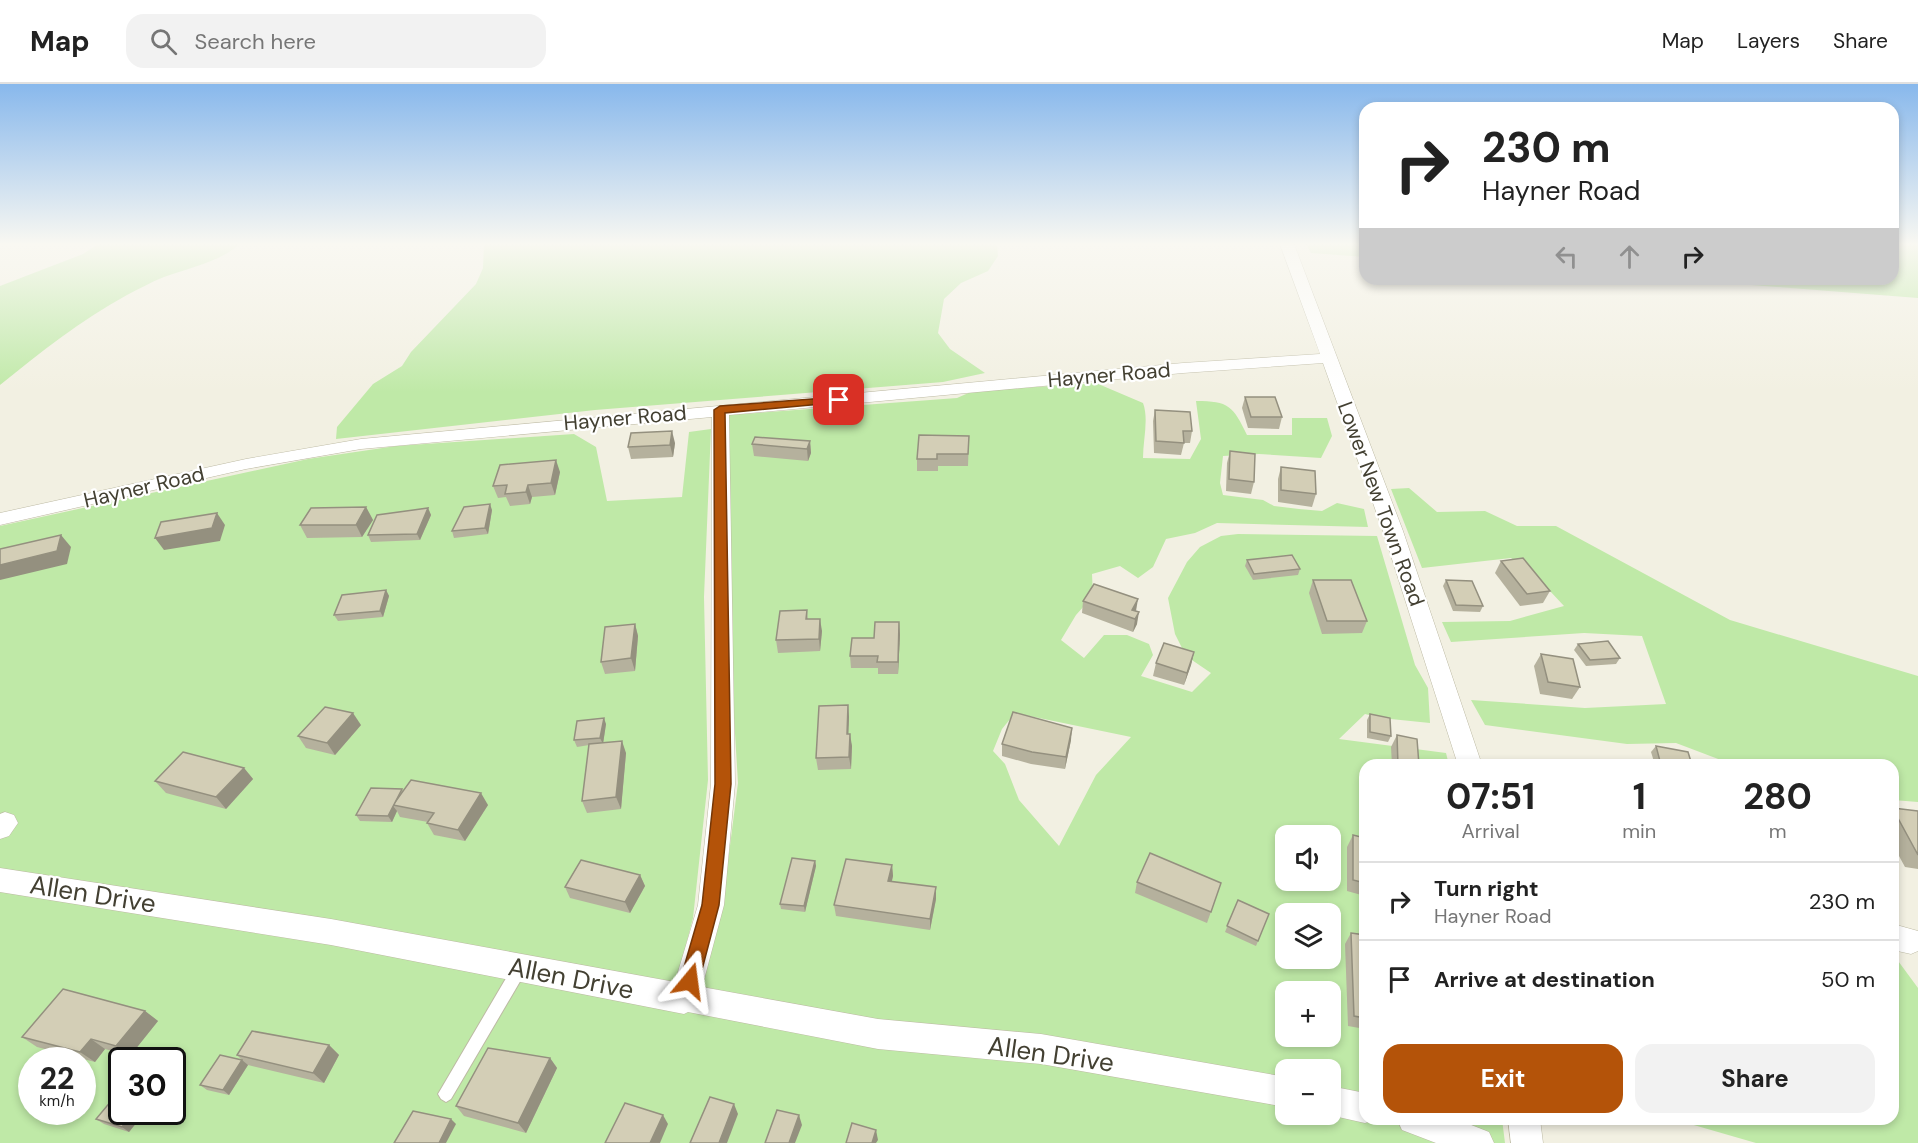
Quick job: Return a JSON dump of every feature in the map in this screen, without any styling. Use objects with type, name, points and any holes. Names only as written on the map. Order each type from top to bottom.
[{"type":"street","name":"Lower New Town Road","points":[[1305,293],[1393,531],[1468,759]]},
{"type":"street","name":"Hayner Road","points":[[0,519],[246,464],[361,444],[1183,368],[1328,358]]},
{"type":"street","points":[[684,1000],[711,905],[723,784],[720,410]]},
{"type":"street","name":"Allen Drive","points":[[0,880],[331,932],[684,1000],[878,1034],[1041,1049],[1275,1090]]},
{"type":"street","points":[[1341,1103],[1359,1107]]},
{"type":"street","points":[[1429,1125],[1478,1143]]},
{"type":"street","points":[[1525,1125],[1527,1143]]},
{"type":"lane","points":[[446,1094],[520,968]]},
{"type":"green space","points":[[0,293],[130,293],[62,337],[0,385]]},
{"type":"green space","points":[[467,293],[950,293],[944,299],[938,333],[950,349],[985,373],[943,382],[595,410],[336,439],[337,427],[373,384],[402,366],[411,352]]},
{"type":"green space","points":[[1860,293],[1918,293],[1918,298]]},
{"type":"green space","points":[[1096,383],[1143,403],[1146,423],[1143,458],[1190,459],[1201,439],[1196,401],[1216,402],[1229,407],[1238,417],[1247,435],[1292,435],[1292,418],[1327,418],[1332,436],[1321,458],[1259,454],[1223,456],[1220,483],[1223,495],[1263,500],[1274,506],[1322,511],[1337,503],[1364,509],[1368,527],[1217,523],[1195,533],[1166,539],[1153,567],[1138,578],[1120,566],[1092,574],[1093,596],[1076,615],[1061,640],[1084,658],[1104,635],[1127,635],[1149,644],[1153,655],[1141,676],[1192,692],[1211,673],[1186,656],[1175,634],[1168,598],[1187,562],[1200,547],[1221,536],[1238,534],[1377,536],[1415,665],[1428,688],[1430,723],[1365,714],[1339,739],[1446,753],[1448,759],[1359,759],[1359,1125],[1503,1125],[1505,1143],[0,1143],[0,526],[308,459],[396,446],[574,434],[596,447],[607,501],[682,497],[689,432],[711,429],[704,597],[708,780],[693,918],[676,983],[702,975],[721,916],[738,783],[732,684],[729,415],[957,398],[973,391]],"holes":[[[1015,713],[1131,737],[1096,775],[1059,846],[1019,800],[1005,764],[993,751],[1002,729]]]},
{"type":"green space","points":[[1409,488],[1437,512],[1485,511],[1517,526],[1556,526],[1730,620],[1918,676],[1918,802],[1899,800],[1899,759],[1718,759],[1676,743],[1627,744],[1485,725],[1471,700],[1585,708],[1666,704],[1642,636],[1584,633],[1451,642],[1442,622],[1510,621],[1564,606],[1535,575],[1511,558],[1422,568],[1391,489]]},
{"type":"green space","points":[[1899,962],[1918,988],[1918,1143],[1756,1143],[1694,1125],[1899,1125]]},
{"type":"building","points":[[1245,397],[1275,397],[1282,417],[1251,417]]},
{"type":"building","points":[[1155,410],[1190,412],[1192,431],[1183,431],[1184,443],[1156,441]]},
{"type":"building","points":[[672,431],[670,445],[628,447],[631,433]]},
{"type":"building","points":[[919,435],[969,436],[968,454],[937,454],[937,459],[917,459]]},
{"type":"building","points":[[755,437],[810,441],[807,449],[752,444]]},
{"type":"building","points":[[1230,451],[1255,454],[1254,482],[1229,479]]},
{"type":"building","points":[[556,460],[551,483],[528,485],[526,492],[505,494],[507,485],[493,486],[500,465]]},
{"type":"building","points":[[1281,467],[1315,471],[1316,494],[1281,490]]},
{"type":"building","points":[[490,504],[485,528],[452,531],[464,507]]},
{"type":"building","points":[[366,507],[356,525],[300,525],[311,508]]},
{"type":"building","points":[[428,508],[417,534],[368,535],[377,515]]},
{"type":"building","points":[[217,513],[212,528],[155,538],[161,522]]},
{"type":"building","points":[[61,535],[57,551],[0,565],[0,549]]},
{"type":"building","points":[[1292,555],[1300,569],[1254,574],[1247,560]]},
{"type":"building","points":[[1523,558],[1550,591],[1527,594],[1501,561]]},
{"type":"building","points":[[1313,580],[1351,580],[1367,621],[1327,621]]},
{"type":"building","points":[[1446,580],[1472,581],[1483,606],[1456,605]]},
{"type":"building","points":[[1094,584],[1138,599],[1132,610],[1139,612],[1135,619],[1083,601]]},
{"type":"building","points":[[386,590],[380,611],[334,615],[342,595]]},
{"type":"building","points":[[807,610],[806,619],[820,619],[819,639],[776,640],[780,611]]},
{"type":"building","points":[[875,622],[899,622],[898,662],[877,662],[878,656],[850,656],[852,638],[874,638]]},
{"type":"building","points":[[635,624],[631,658],[601,662],[605,627]]},
{"type":"building","points":[[1608,641],[1620,658],[1590,660],[1578,644]]},
{"type":"building","points":[[1164,643],[1194,652],[1187,673],[1156,663]]},
{"type":"building","points":[[1541,654],[1573,659],[1580,687],[1548,682]]},
{"type":"building","points":[[848,705],[849,757],[816,758],[819,706]]},
{"type":"building","points":[[325,707],[353,713],[327,743],[298,736]]},
{"type":"building","points":[[1013,712],[1072,728],[1066,757],[1032,752],[1002,744]]},
{"type":"building","points":[[1370,714],[1390,718],[1391,736],[1370,732]]},
{"type":"building","points":[[604,718],[600,738],[574,740],[577,721]]},
{"type":"building","points":[[1397,735],[1417,739],[1419,759],[1398,759]]},
{"type":"building","points":[[622,741],[616,797],[582,801],[589,744]]},
{"type":"building","points":[[1656,746],[1688,752],[1690,759],[1659,759]]},
{"type":"building","points":[[183,752],[244,768],[216,797],[155,781]]},
{"type":"building","points":[[411,780],[481,793],[458,830],[427,823],[434,813],[393,805]]},
{"type":"building","points":[[371,788],[402,789],[388,816],[356,815]]},
{"type":"building","points":[[1899,809],[1918,811],[1918,855],[1899,820]]},
{"type":"building","points":[[1353,835],[1359,836],[1359,882],[1353,880]]},
{"type":"building","points":[[1150,853],[1221,883],[1211,912],[1137,882]]},
{"type":"building","points":[[792,858],[815,861],[804,906],[780,904]]},
{"type":"building","points":[[846,859],[892,865],[888,881],[936,887],[930,919],[834,905]]},
{"type":"building","points":[[581,860],[640,875],[625,902],[565,887]]},
{"type":"building","points":[[1238,900],[1269,914],[1258,941],[1227,926]]},
{"type":"building","points":[[1351,933],[1359,934],[1359,1017],[1354,1016]]},
{"type":"building","points":[[63,989],[145,1011],[116,1046],[91,1039],[84,1047],[61,1047],[22,1037]]},
{"type":"building","points":[[252,1031],[329,1045],[313,1073],[237,1055]]},
{"type":"building","points":[[488,1048],[550,1058],[518,1123],[456,1106]]},
{"type":"building","points":[[220,1055],[242,1060],[223,1090],[200,1085]]},
{"type":"building","points":[[710,1097],[734,1104],[719,1143],[690,1143]]},
{"type":"building","points":[[625,1103],[663,1115],[650,1143],[605,1143]]},
{"type":"building","points":[[108,1105],[108,1123],[96,1119]]},
{"type":"building","points":[[777,1110],[799,1115],[789,1143],[765,1143]]},
{"type":"building","points":[[413,1111],[451,1119],[439,1143],[394,1143]]},
{"type":"building","points":[[852,1123],[876,1130],[872,1143],[846,1143]]},
{"type":"route","points":[[690,981],[711,905],[723,784],[720,410],[839,400]]}]
